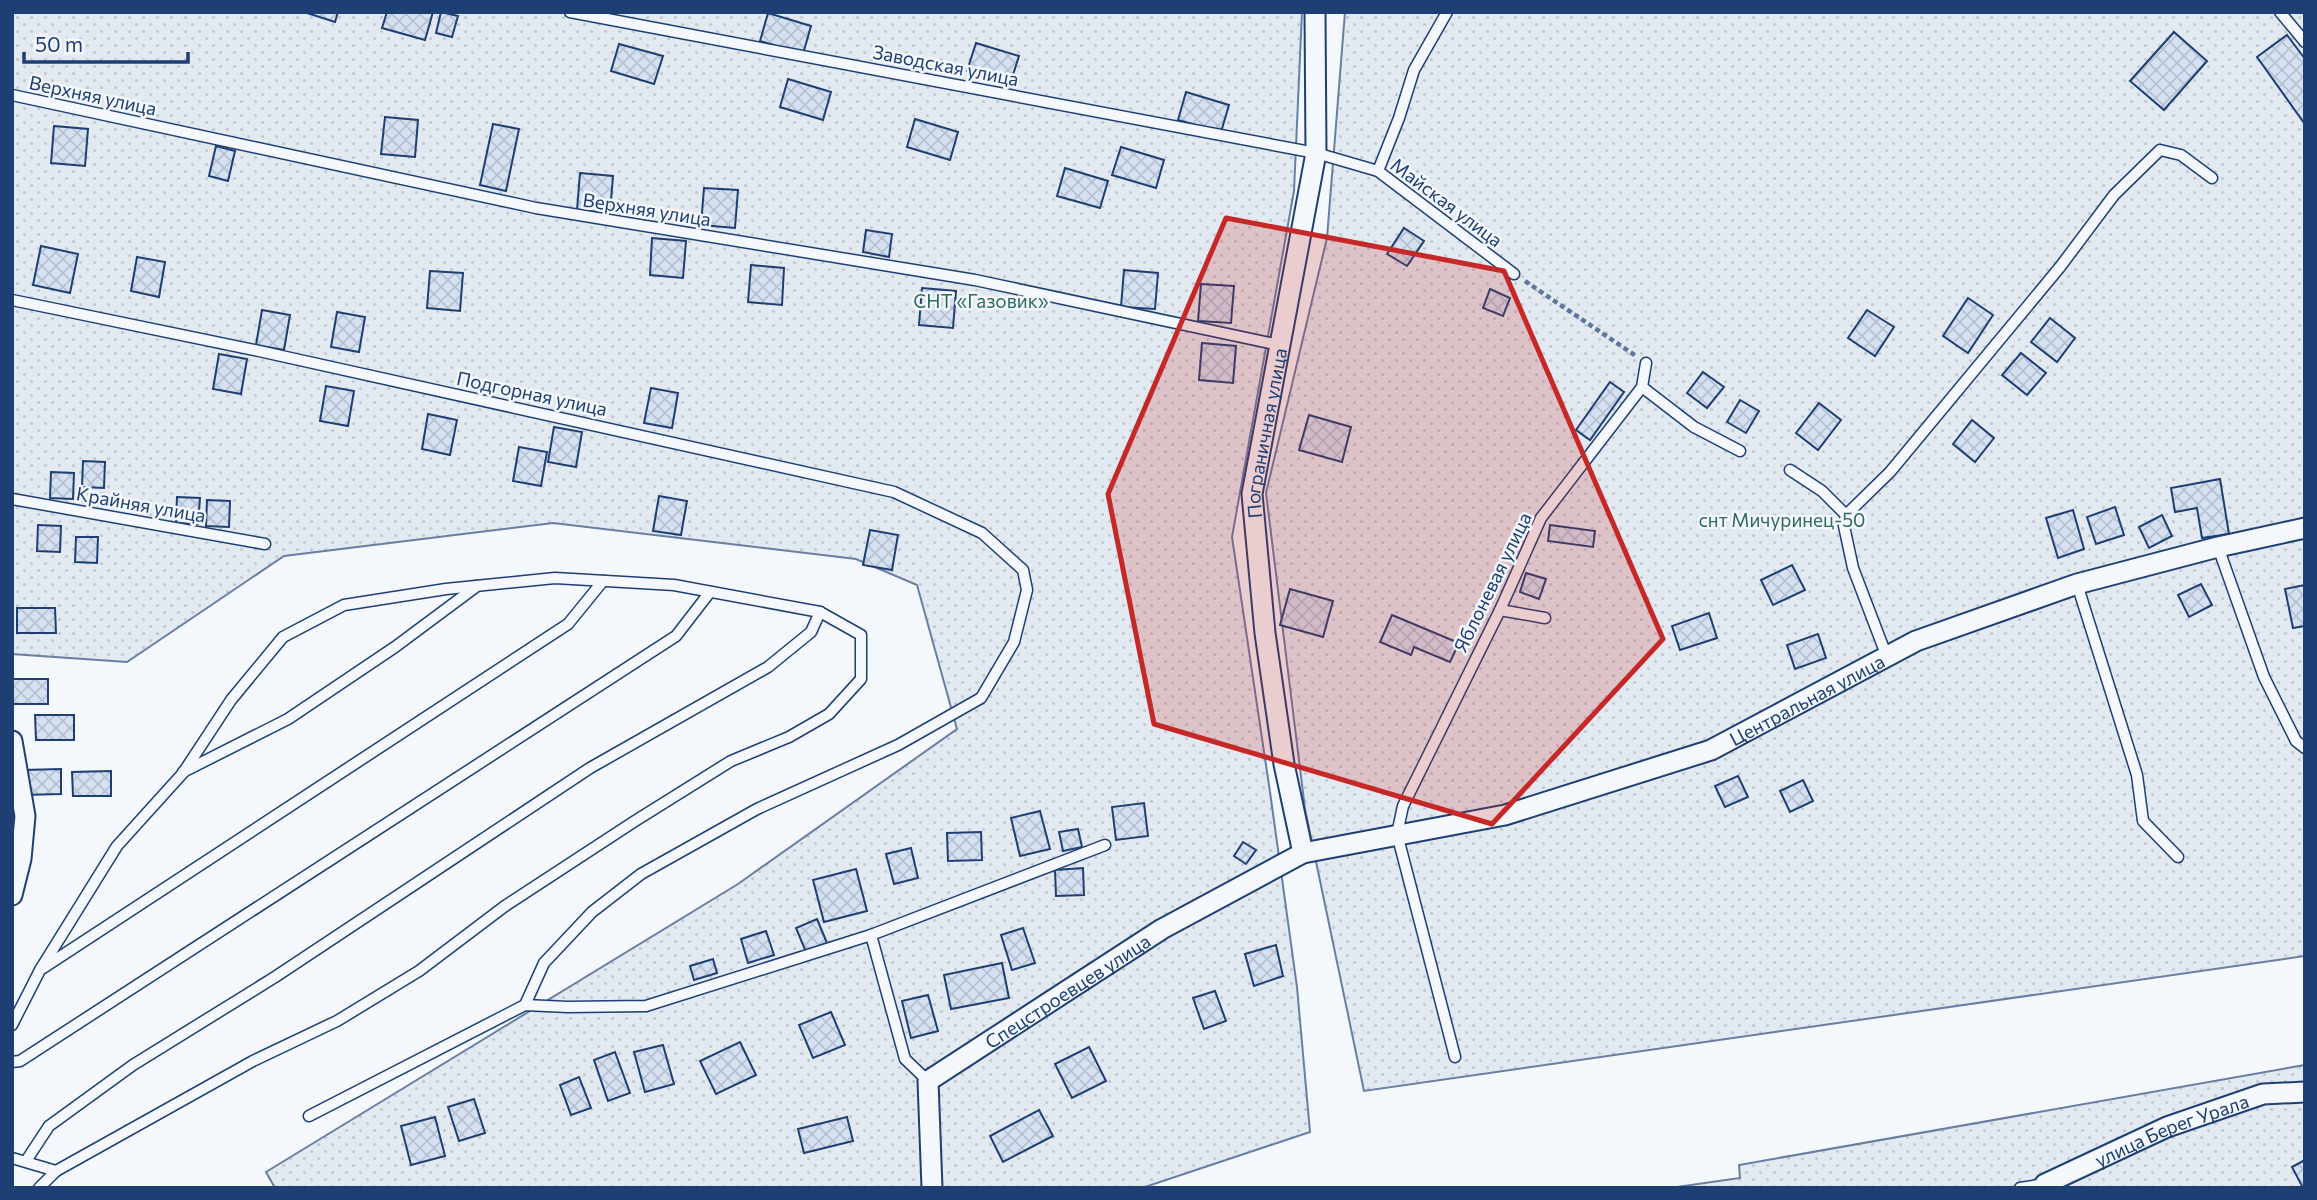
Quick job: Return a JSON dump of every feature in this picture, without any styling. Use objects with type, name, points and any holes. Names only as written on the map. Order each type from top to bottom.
[{"type":"street","name":"Пограничная улица","points":[[1303,853],[1284,764],[1265,633],[1252,494],[1316,153],[1315,12]]},
{"type":"street","name":"Центральная улица","points":[[1303,853],[1506,815],[1711,750],[1916,641],[2077,584],[2218,547],[2305,528]]},
{"type":"street","points":[[12,741],[25,816],[21,859],[12,895]]},
{"type":"street","name":"Спецстроевцев улица","points":[[928,1081],[1162,929],[1303,853]]},
{"type":"street","points":[[928,1081],[932,1188]]},
{"type":"street","name":"улица Берег Урала","points":[[2045,1186],[2167,1127],[2263,1094],[2305,1092]]},
{"type":"lane","name":"Заводская улица","points":[[570,12],[1316,153]]},
{"type":"lane","points":[[1378,171],[1414,70],[1447,12]]},
{"type":"lane","points":[[2280,12],[2305,43]]},
{"type":"lane","name":"Верхняя улица","points":[[12,95],[536,208],[975,280],[1279,345]]},
{"type":"lane","points":[[1887,657],[1853,568],[1844,526],[1846,515],[1889,472],[2060,267],[2114,195],[2160,150],[2181,155],[2213,178]]},
{"type":"lane","name":"Майская улица","points":[[1316,153],[1378,171],[1514,274]]},
{"type":"lane","name":"Подгорная улица","points":[[12,300],[259,351],[894,492],[982,533],[1023,570],[1027,590],[1014,642],[981,698],[898,745],[757,809],[641,874],[592,912],[544,963],[525,1004]]},
{"type":"lane","name":"Яблоневая улица","points":[[1396,834],[1402,806],[1500,610],[1541,518],[1642,387],[1646,363]]},
{"type":"lane","points":[[1642,387],[1694,427],[1740,451]]},
{"type":"lane","points":[[1790,470],[1822,491],[1846,515]]},
{"type":"lane","name":"Крайняя улица","points":[[12,499],[265,544]]},
{"type":"lane","points":[[2218,547],[2264,677],[2296,741],[2305,748]]},
{"type":"lane","points":[[12,1025],[40,970],[117,846],[183,773],[231,700],[283,637],[344,605],[555,578],[674,585],[820,612],[861,635],[861,679],[829,714],[789,737],[731,761],[505,906],[419,971],[337,1021],[230,1074],[56,1171],[39,1188]]},
{"type":"lane","points":[[40,970],[568,624],[603,581]]},
{"type":"lane","points":[[2077,584],[2137,775],[2143,821],[2178,857]]},
{"type":"lane","points":[[183,773],[288,719],[395,647],[477,586]]},
{"type":"lane","points":[[12,1062],[20,1061],[676,636],[710,592]]},
{"type":"lane","points":[[1500,610],[1545,618]]},
{"type":"lane","points":[[26,1161],[49,1126],[133,1065],[275,977],[590,768],[768,667],[811,632],[820,612]]},
{"type":"lane","points":[[1396,834],[1455,1057]]},
{"type":"lane","points":[[309,1116],[525,1004],[569,1007],[646,1006],[871,935],[1105,845]]},
{"type":"lane","points":[[871,935],[905,1059],[928,1081]]},
{"type":"lane","points":[[12,1158],[56,1171]]},
{"type":"lane","points":[[2020,1188],[2045,1186]]},
{"type":"path","points":[[1514,274],[1646,363]]},
{"type":"highlighted area","points":[[1226,218],[1504,271],[1663,639],[1492,824],[1154,724],[1108,494]]},
{"type":"green space","name":"СНТ «Газовик»","points":[[12,12],[1302,12],[1294,191],[1232,537],[1297,987],[1310,1132],[1142,1188],[275,1188],[266,1172],[738,884],[957,729],[917,585],[856,559],[553,523],[284,556],[127,662],[12,654]]},
{"type":"green space","name":"снт Мичуринец-50","points":[[1345,12],[2305,12],[2305,956],[1364,1091],[1305,809],[1266,493],[1327,238]]},
{"type":"green space","points":[[2305,1065],[2305,1188],[1670,1188],[1740,1178],[1739,1165]]},
{"type":"building","points":[[304,12],[338,12],[335,22]]},
{"type":"building","points":[[387,12],[433,12],[425,40],[382,28]]},
{"type":"building","points":[[441,12],[458,16],[452,37],[436,33]]},
{"type":"building","points":[[768,13],[811,26],[803,54],[760,41]]},
{"type":"building","points":[[2174,32],[2207,61],[2164,110],[2130,81]]},
{"type":"building","points":[[2287,35],[2305,59],[2304,123],[2257,57]]},
{"type":"building","points":[[976,43],[1019,56],[1010,84],[967,71]]},
{"type":"building","points":[[619,44],[663,56],[654,84],[611,71]]},
{"type":"building","points":[[788,79],[831,92],[823,120],[780,107]]},
{"type":"building","points":[[1186,92],[1229,105],[1221,132],[1178,120]]},
{"type":"building","points":[[385,117],[418,120],[415,157],[381,154]]},
{"type":"building","points":[[915,119],[958,132],[950,160],[907,147]]},
{"type":"building","points":[[493,124],[519,129],[506,191],[480,185]]},
{"type":"building","points":[[54,126],[88,129],[85,166],[51,163]]},
{"type":"building","points":[[216,146],[235,151],[228,181],[209,176]]},
{"type":"building","points":[[1121,147],[1164,160],[1156,188],[1112,175]]},
{"type":"building","points":[[1065,168],[1108,181],[1100,208],[1057,196]]},
{"type":"building","points":[[580,173],[613,176],[610,213],[577,210]]},
{"type":"building","points":[[704,188],[738,190],[735,228],[701,225]]},
{"type":"building","points":[[1404,228],[1424,241],[1407,266],[1387,254]]},
{"type":"building","points":[[866,230],[892,234],[889,257],[863,252]]},
{"type":"building","points":[[652,238],[686,241],[683,278],[650,275]]},
{"type":"building","points":[[41,246],[78,254],[70,293],[33,285]]},
{"type":"building","points":[[137,257],[165,262],[159,297],[131,291]]},
{"type":"building","points":[[751,265],[784,268],[782,305],[748,302]]},
{"type":"building","points":[[1124,270],[1158,273],[1155,309],[1121,307]]},
{"type":"building","points":[[430,271],[463,273],[460,311],[427,308]]},
{"type":"building","points":[[1201,284],[1234,286],[1231,323],[1198,321]]},
{"type":"building","points":[[922,288],[956,291],[953,328],[919,325]]},
{"type":"building","points":[[1490,289],[1510,298],[1503,316],[1483,308]]},
{"type":"building","points":[[1968,298],[1993,315],[1968,353],[1943,336]]},
{"type":"building","points":[[262,310],[290,315],[284,350],[256,345]]},
{"type":"building","points":[[1867,310],[1894,327],[1875,356],[1848,338]]},
{"type":"building","points":[[337,312],[365,317],[359,352],[331,347]]},
{"type":"building","points":[[2050,318],[2075,338],[2057,362],[2031,342]]},
{"type":"building","points":[[1202,343],[1236,346],[1233,383],[1199,380]]},
{"type":"building","points":[[2021,353],[2046,373],[2027,395],[2002,375]]},
{"type":"building","points":[[219,354],[247,359],[241,394],[213,389]]},
{"type":"building","points":[[1703,372],[1724,387],[1707,408],[1687,393]]},
{"type":"building","points":[[1610,382],[1624,392],[1590,440],[1576,430]]},
{"type":"building","points":[[326,386],[354,391],[348,426],[320,421]]},
{"type":"building","points":[[651,388],[678,393],[672,428],[644,423]]},
{"type":"building","points":[[1740,400],[1759,411],[1746,433],[1727,422]]},
{"type":"building","points":[[1819,403],[1841,420],[1818,450],[1796,433]]},
{"type":"building","points":[[428,414],[457,420],[450,455],[422,449]]},
{"type":"building","points":[[1309,415],[1351,427],[1342,462],[1299,450]]},
{"type":"building","points":[[1972,420],[1994,438],[1975,462],[1953,444]]},
{"type":"building","points":[[554,427],[582,432],[576,467],[548,462]]},
{"type":"building","points":[[519,447],[547,452],[541,486],[513,481]]},
{"type":"building","points":[[83,461],[105,462],[104,488],[82,487]]},
{"type":"building","points":[[51,472],[74,473],[73,499],[50,498]]},
{"type":"building","points":[[2220,479],[2229,534],[2202,538],[2197,508],[2175,512],[2171,488]]},
{"type":"building","points":[[659,496],[687,501],[681,535],[653,531]]},
{"type":"building","points":[[177,497],[200,498],[198,524],[176,523]]},
{"type":"building","points":[[207,500],[230,501],[229,527],[206,526]]},
{"type":"building","points":[[2115,507],[2124,535],[2096,544],[2087,517]]},
{"type":"building","points":[[2073,510],[2084,549],[2058,558],[2046,518]]},
{"type":"building","points":[[2162,515],[2172,536],[2149,548],[2139,527]]},
{"type":"building","points":[[38,525],[61,526],[60,552],[37,551]]},
{"type":"building","points":[[1550,525],[1595,531],[1593,547],[1548,541]]},
{"type":"building","points":[[870,530],[898,535],[892,570],[863,565]]},
{"type":"building","points":[[76,537],[98,537],[97,563],[75,562]]},
{"type":"building","points":[[1792,565],[1805,590],[1773,605],[1761,580]]},
{"type":"building","points":[[1526,573],[1546,579],[1539,599],[1520,592]]},
{"type":"building","points":[[2201,584],[2212,605],[2189,617],[2178,595]]},
{"type":"building","points":[[2305,585],[2305,626],[2293,628],[2285,589]]},
{"type":"building","points":[[1290,589],[1333,601],[1323,637],[1280,625]]},
{"type":"building","points":[[17,608],[55,608],[56,633],[17,633]]},
{"type":"building","points":[[1709,613],[1717,638],[1680,650],[1672,626]]},
{"type":"building","points":[[1392,615],[1459,643],[1450,662],[1414,647],[1411,655],[1380,642]]},
{"type":"building","points":[[1818,634],[1826,658],[1795,669],[1787,645]]},
{"type":"building","points":[[12,679],[48,679],[48,704],[12,704]]},
{"type":"building","points":[[35,715],[74,715],[74,740],[36,740]]},
{"type":"building","points":[[61,769],[61,794],[23,795],[23,770]]},
{"type":"building","points":[[111,771],[111,796],[73,796],[72,772]]},
{"type":"building","points":[[1738,776],[1748,797],[1725,807],[1715,786]]},
{"type":"building","points":[[1803,780],[1813,801],[1790,812],[1780,791]]},
{"type":"building","points":[[1144,803],[1148,836],[1116,840],[1112,807]]},
{"type":"building","points":[[1040,811],[1050,849],[1020,856],[1011,818]]},
{"type":"building","points":[[1078,829],[1082,847],[1063,851],[1059,832]]},
{"type":"building","points":[[981,832],[982,860],[948,861],[947,833]]},
{"type":"building","points":[[1243,842],[1256,850],[1246,864],[1234,856]]},
{"type":"building","points":[[911,848],[918,878],[894,884],[886,854]]},
{"type":"building","points":[[1083,868],[1084,895],[1056,896],[1055,870]]},
{"type":"building","points":[[856,869],[867,911],[824,922],[813,880]]},
{"type":"building","points":[[817,919],[827,943],[806,952],[796,928]]},
{"type":"building","points":[[1023,928],[1035,963],[1012,970],[1001,935]]},
{"type":"building","points":[[766,931],[774,955],[748,963],[741,939]]},
{"type":"building","points":[[1276,945],[1283,976],[1254,986],[1245,954]]},
{"type":"building","points":[[713,959],[717,973],[694,980],[690,966]]},
{"type":"building","points":[[1002,963],[1009,998],[951,1009],[944,975]]},
{"type":"building","points":[[1215,991],[1226,1021],[1204,1029],[1193,998]]},
{"type":"building","points":[[928,995],[938,1031],[911,1038],[902,1001]]},
{"type":"building","points":[[831,1012],[845,1045],[813,1058],[799,1025]]},
{"type":"building","points":[[740,1042],[756,1075],[716,1094],[700,1061]]},
{"type":"building","points":[[663,1045],[674,1084],[645,1092],[634,1052]]},
{"type":"building","points":[[1089,1047],[1106,1081],[1072,1098],[1055,1064]]},
{"type":"building","points":[[615,1052],[630,1093],[608,1101],[594,1060]]},
{"type":"building","points":[[579,1077],[591,1108],[571,1115],[560,1085]]},
{"type":"building","points":[[474,1099],[485,1133],[459,1141],[448,1107]]},
{"type":"building","points":[[1039,1110],[1053,1136],[1003,1162],[990,1136]]},
{"type":"building","points":[[435,1117],[445,1156],[411,1165],[401,1126]]},
{"type":"building","points":[[847,1117],[853,1141],[804,1153],[798,1129]]},
{"type":"building","points":[[2305,1160],[2305,1188],[2303,1188],[2292,1167]]}]
